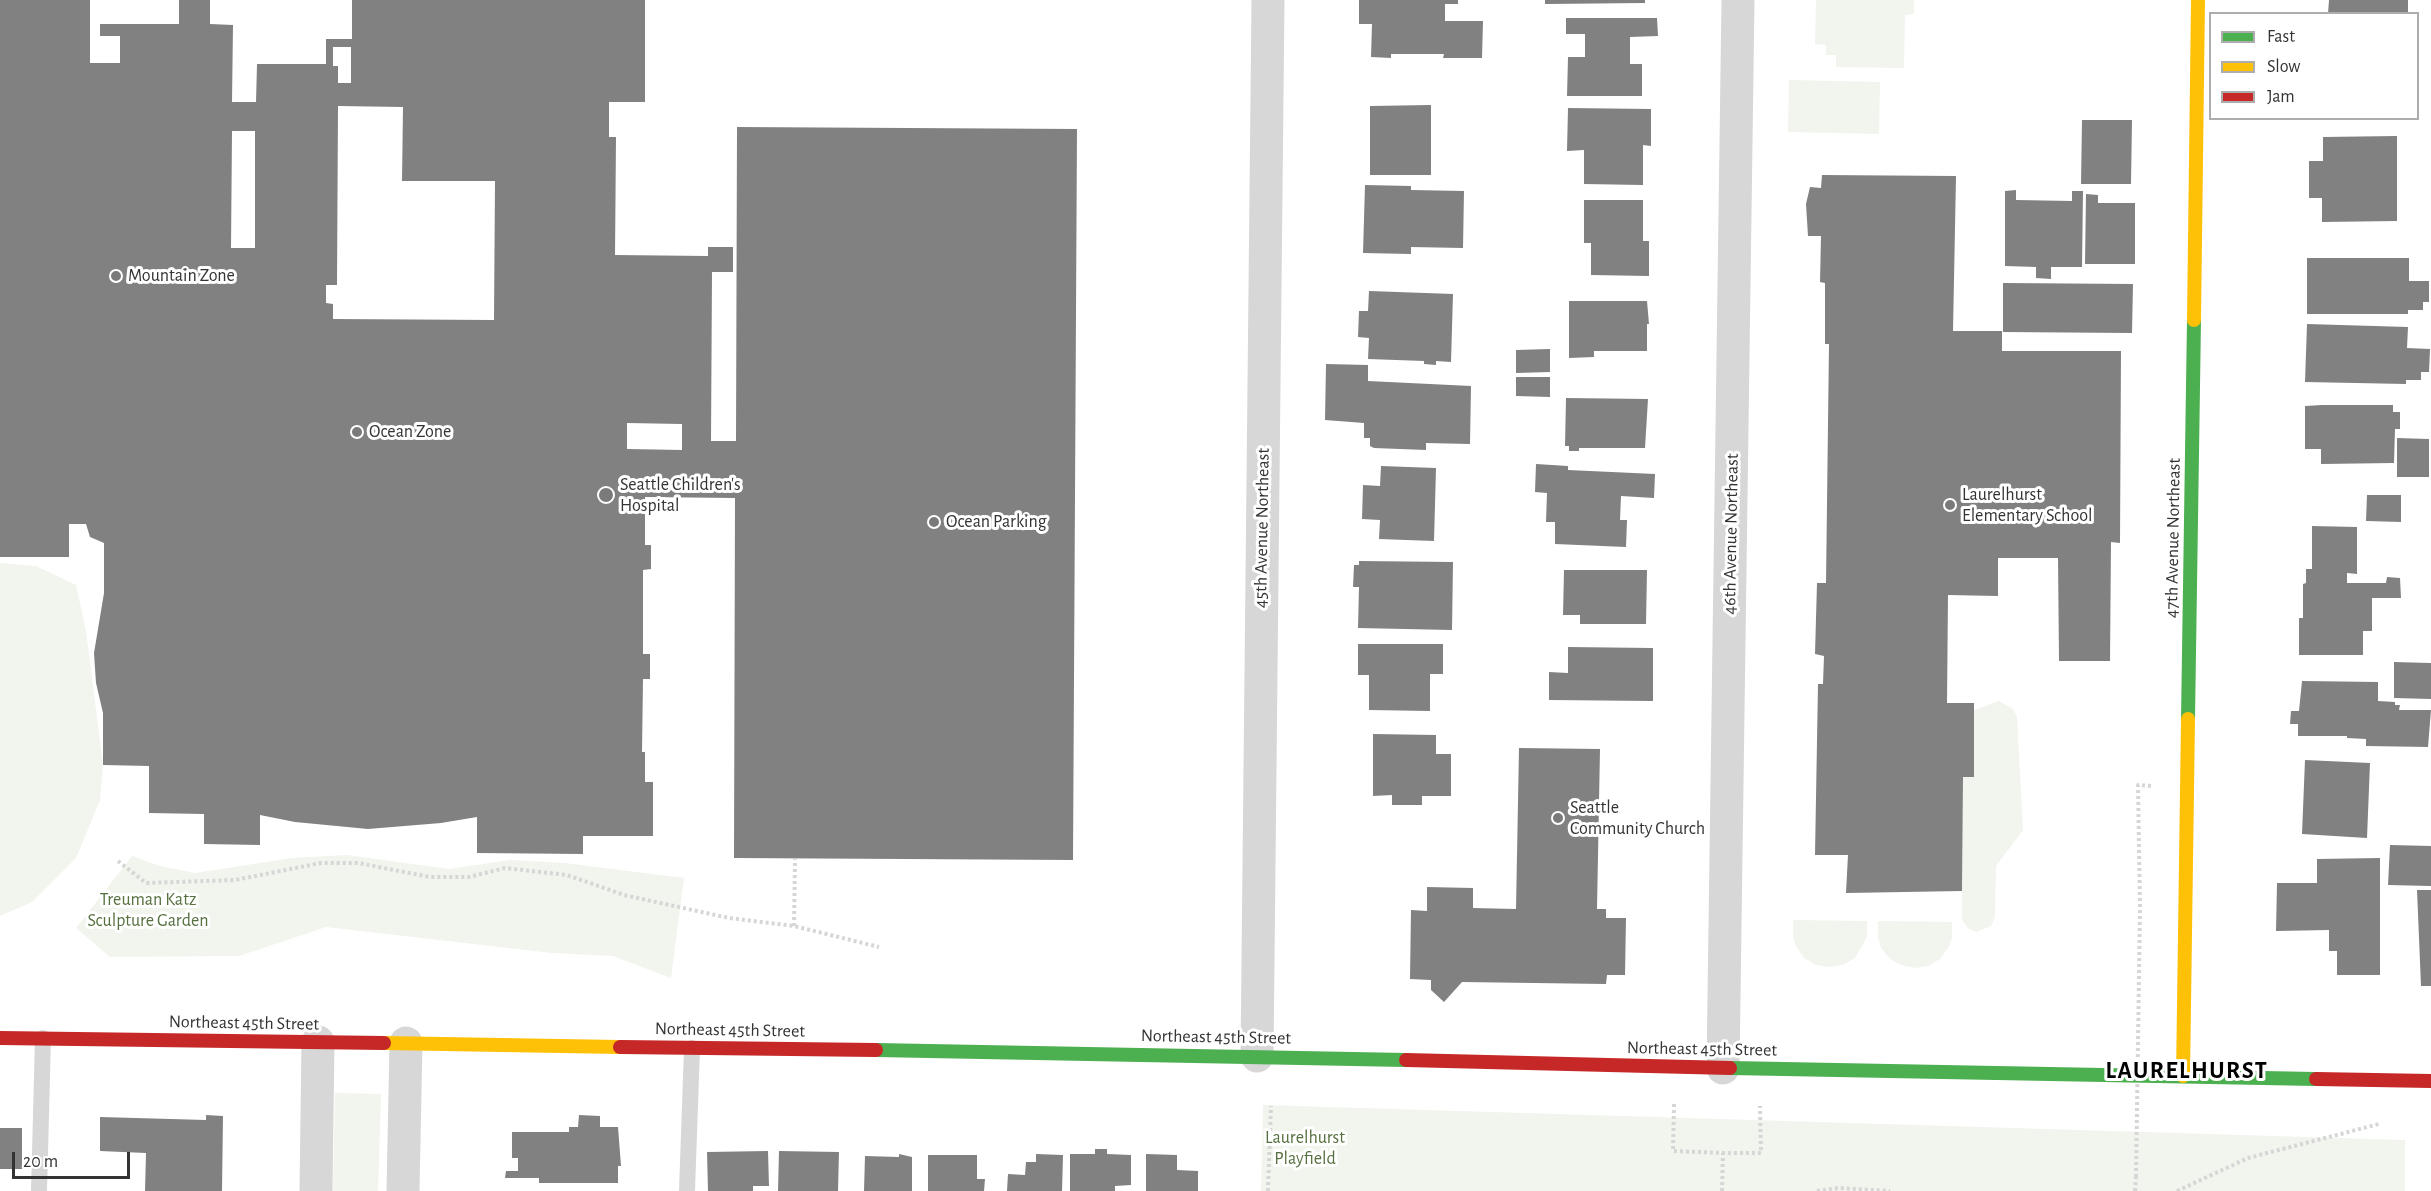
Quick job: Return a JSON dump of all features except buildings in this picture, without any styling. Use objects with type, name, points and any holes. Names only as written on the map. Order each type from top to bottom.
[{"type":"street","name":"45th Avenue Northeast","points":[[1257,1056],[1268,0]]},
{"type":"street","name":"46th Avenue Northeast","points":[[1723,1068],[1738,0]]},
{"type":"street","name":"47th Avenue Northeast","points":[[2184,1076],[2198,0]]},
{"type":"street","name":"Northeast 45th Street","points":[[0,1038],[1257,1056],[1760,1069],[2431,1081]]},
{"type":"street","points":[[316,1191],[318,1042]]},
{"type":"street","points":[[403,1191],[406,1043]]},
{"type":"lane","points":[[39,1191],[43,1038]]},
{"type":"lane","points":[[687,1191],[692,1048]]},
{"type":"path","points":[[794,926],[795,859]]},
{"type":"path","points":[[118,861],[146,883],[235,880],[321,863],[358,863],[430,877],[469,877],[505,868],[567,875],[624,895],[729,918],[794,926],[879,947]]},
{"type":"path","points":[[2135,1191],[2140,907]]},
{"type":"path","points":[[1675,1067],[1673,1151],[1761,1152],[1760,1069]]},
{"type":"path","points":[[1268,1191],[1271,1106]]},
{"type":"path","points":[[2176,1191],[2248,1158],[2379,1124]]},
{"type":"path","points":[[1722,1191],[1723,1152]]},
{"type":"path","points":[[1817,1191],[1838,1188],[1890,1191]]},
{"type":"green space","points":[[1816,0],[1914,0],[1914,14],[1905,15],[1904,68],[1836,67],[1836,55],[1826,55],[1826,45],[1815,44]]},
{"type":"green space","points":[[1789,80],[1880,82],[1879,134],[1788,132]]},
{"type":"green space","points":[[0,563],[36,566],[76,585],[86,631],[103,765],[100,800],[76,858],[32,902],[0,916]]},
{"type":"green space","points":[[1999,701],[2013,709],[2017,717],[2023,830],[1996,866],[1995,917],[1991,926],[1976,932],[1968,928],[1962,920],[1963,777],[1974,777],[1974,710]]},
{"type":"green space","name":"Treuman Katz Sculpture Garden","points":[[347,855],[449,869],[510,860],[565,863],[684,878],[671,978],[613,956],[552,953],[326,927],[239,956],[110,957],[76,928],[132,856],[160,866],[195,873],[292,858]]},
{"type":"green space","points":[[1793,920],[1867,921],[1867,937],[1855,958],[1843,965],[1829,967],[1816,965],[1804,958],[1796,946],[1793,936]]},
{"type":"green space","points":[[1878,921],[1952,922],[1952,938],[1940,959],[1928,966],[1915,968],[1901,965],[1890,959],[1881,948]]},
{"type":"green space","points":[[335,1093],[381,1094],[378,1191],[333,1191]]},
{"type":"green space","name":"Laurelhurst Playfield","points":[[1263,1105],[2405,1140],[2405,1191],[1261,1191]]},
{"type":"traffic: fast","points":[[2188,719],[2194,320]]},
{"type":"traffic: fast","points":[[876,1050],[1406,1060]]},
{"type":"traffic: fast","points":[[1730,1068],[2316,1079]]},
{"type":"traffic: slow","points":[[2194,320],[2198,0]]},
{"type":"traffic: slow","points":[[2183,1076],[2188,719]]},
{"type":"traffic: slow","points":[[384,1043],[620,1047]]},
{"type":"traffic: jam","points":[[0,1038],[384,1043]]},
{"type":"traffic: jam","points":[[620,1047],[876,1050]]},
{"type":"traffic: jam","points":[[1406,1060],[1730,1068]]},
{"type":"traffic: jam","points":[[2316,1079],[2431,1081]]},
{"type":"place","name":"Mountain Zone","points":[[116,276]]},
{"type":"place","name":"Ocean Zone","points":[[357,432]]},
{"type":"place","name":"Seattle Children's Hospital","points":[[606,495]]},
{"type":"place","name":"Laurelhurst Elementary School","points":[[1950,505]]},
{"type":"place","name":"Ocean Parking","points":[[934,522]]},
{"type":"place","name":"Seattle Community Church","points":[[1558,818]]},
{"type":"district","name":"LAURELHURST","points":[[2187,1071]]}]
